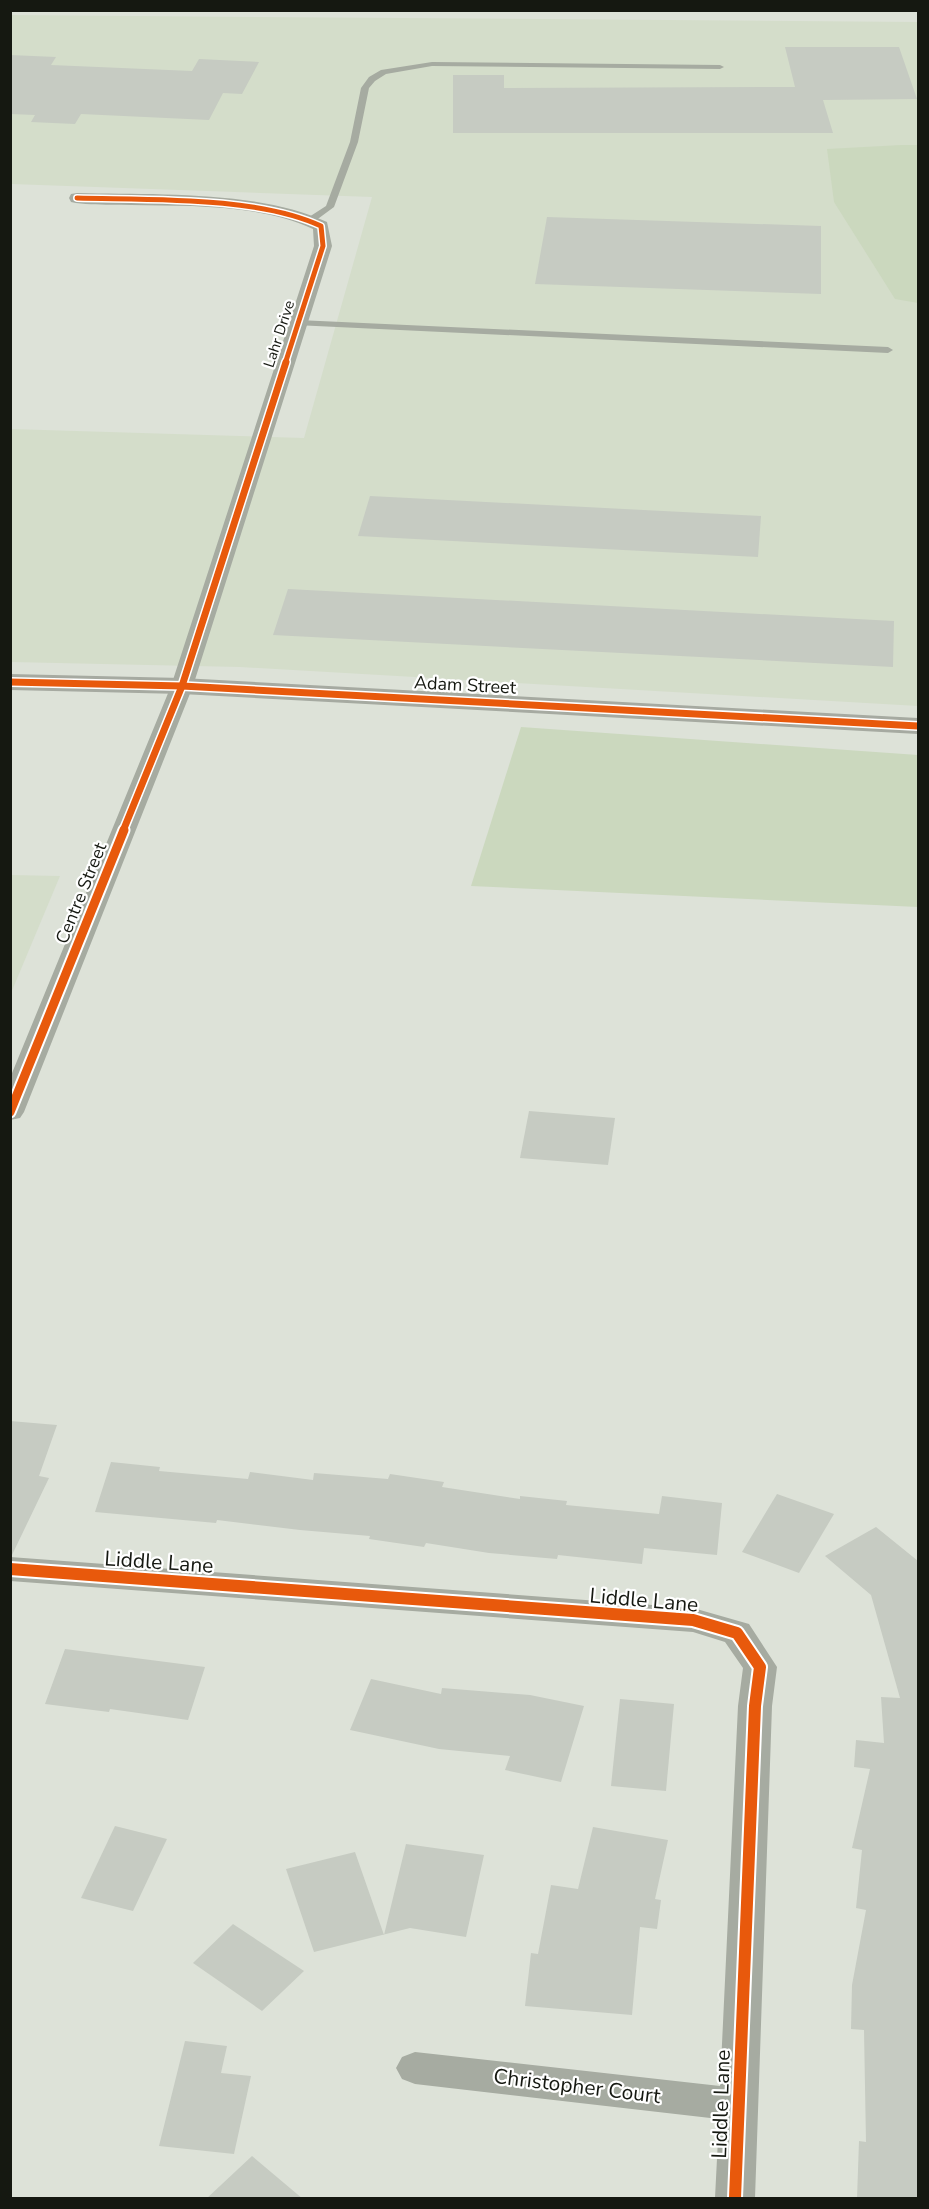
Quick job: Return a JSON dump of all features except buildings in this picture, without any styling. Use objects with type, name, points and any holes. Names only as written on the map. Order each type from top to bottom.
[{"type":"street","points":[[77,198],[250,207],[312,219]]},
{"type":"street","name":"Lahr Drive","points":[[182,686],[323,246],[321,226],[312,219]]},
{"type":"street","name":"Adam Street","points":[[10,682],[182,686],[918,726]]},
{"type":"street","name":"Centre Street","points":[[10,1112],[182,686]]},
{"type":"street","name":"Liddle Lane","points":[[10,1569],[693,1620],[738,1633],[760,1667],[755,1706],[735,2199]]},
{"type":"street","name":"Christopher Court","points":[[415,2068],[739,2105]]},
{"type":"lane","points":[[312,219],[330,207],[354,142],[365,88],[372,78],[384,72],[432,64],[720,67]]},
{"type":"lane","points":[[298,323],[888,350]]},
{"type":"shaded area","points":[[10,15],[918,22],[918,706],[240,667],[11,662],[11,429],[304,438],[372,197],[11,184]]},
{"type":"shaded area","points":[[918,145],[918,303],[895,299],[834,202],[827,149]]},
{"type":"shaded area","points":[[521,727],[918,755],[918,907],[471,886]]},
{"type":"shaded area","points":[[10,875],[60,876],[11,993]]},
{"type":"cycle path","points":[[10,1112],[182,686],[323,246],[321,226],[303,217],[276,211],[205,203],[77,198]]},
{"type":"cycle path","points":[[10,682],[182,686],[918,726]]},
{"type":"cycle path","points":[[10,1569],[693,1620],[737,1633],[760,1667],[755,1706],[735,2198]]}]
